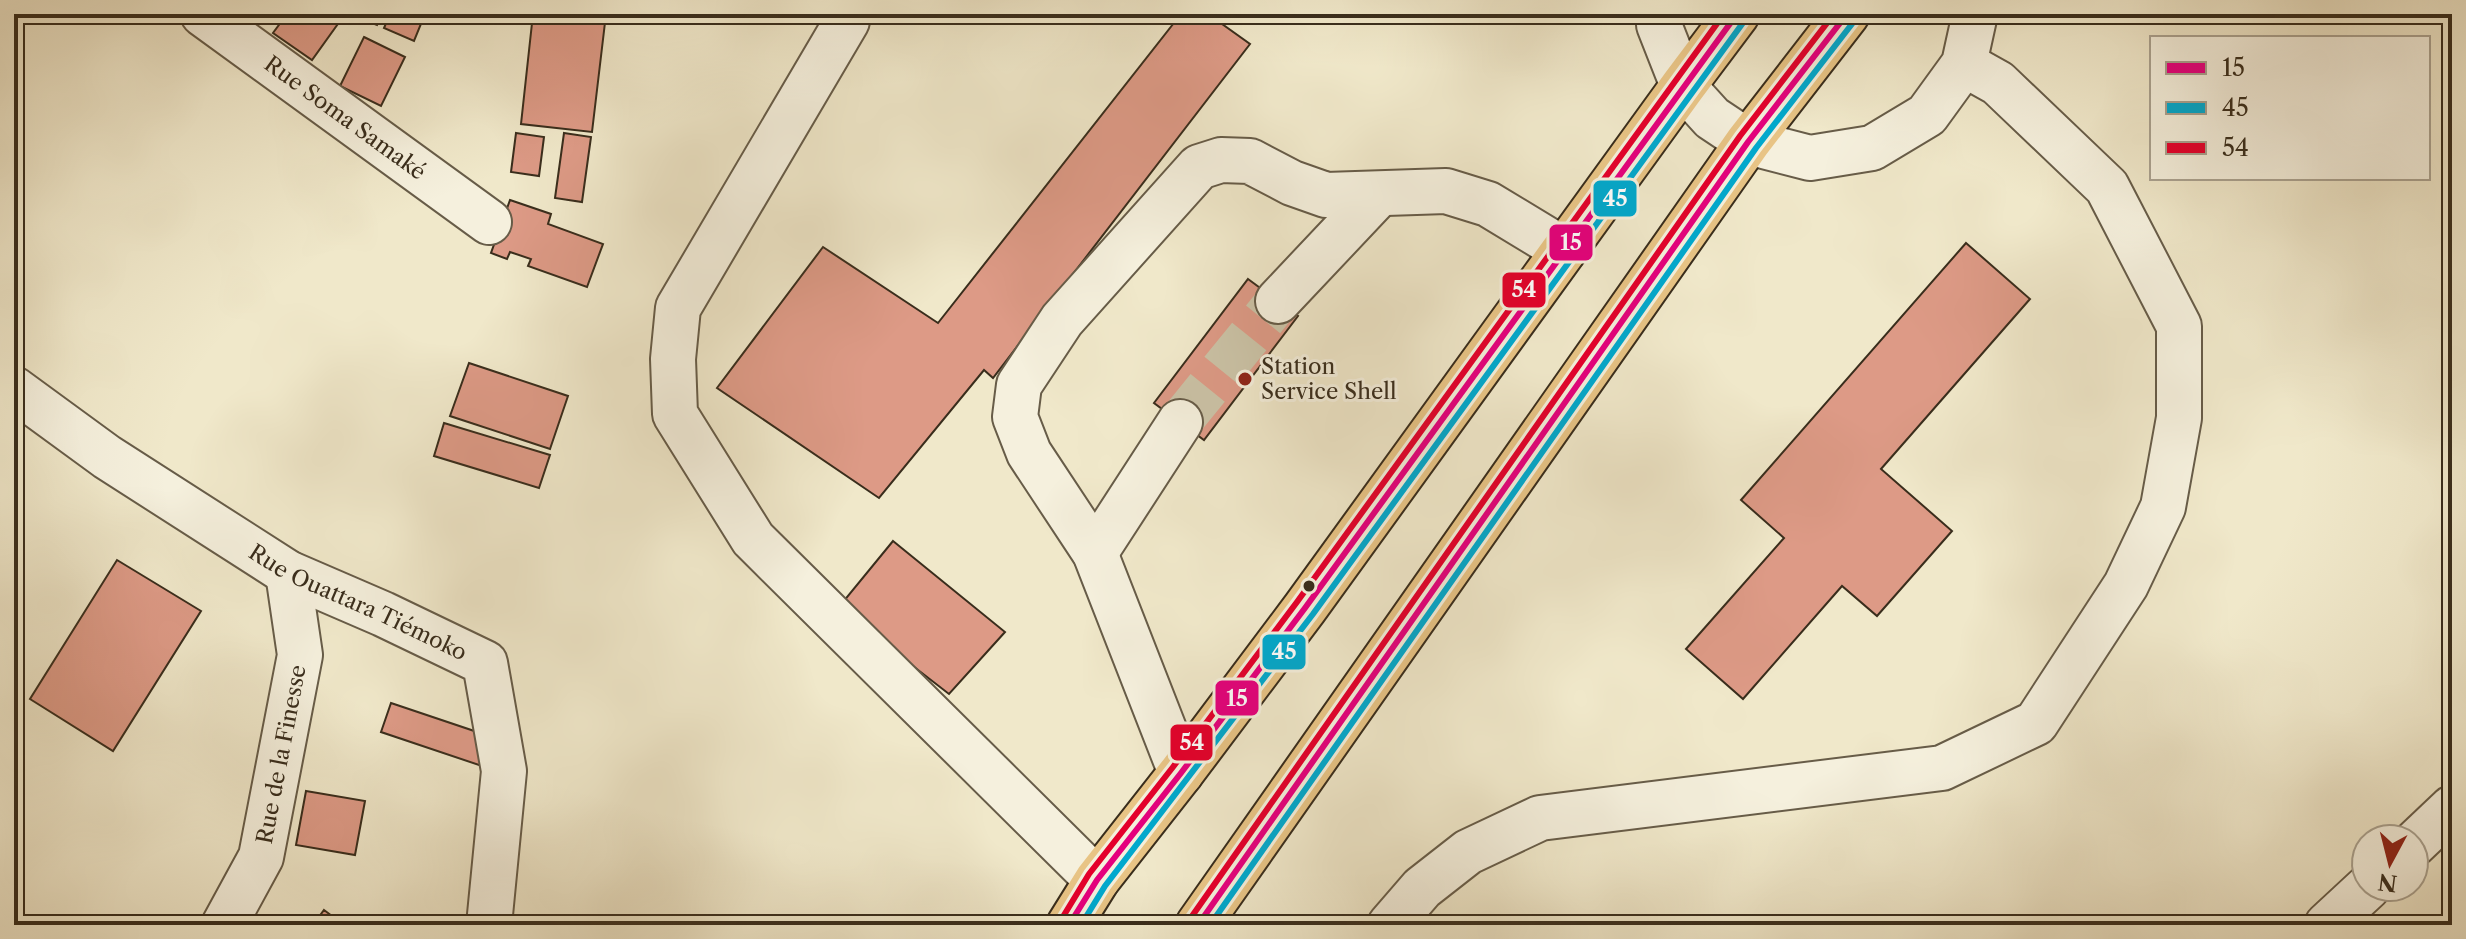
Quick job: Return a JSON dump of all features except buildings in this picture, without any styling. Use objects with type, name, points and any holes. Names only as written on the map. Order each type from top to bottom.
[{"type":"main road","points":[[1069,925],[1097,880],[1305,608],[1737,14]]},
{"type":"main road","points":[[1198,925],[1748,142],[1847,14]]},
{"type":"street","name":"Rue Soma Samaké","points":[[203,14],[489,222]]},
{"type":"street","points":[[1660,14],[1659,25],[1683,86],[1712,118],[1748,142],[1810,158],[1872,148],[1927,115],[1964,64],[1975,14]]},
{"type":"street","points":[[847,21],[678,308],[673,359],[675,414],[753,539],[1097,880]]},
{"type":"street","points":[[1390,925],[1422,888],[1468,852],[1540,818],[1942,768],[2036,723],[2126,585],[2163,507],[2179,418],[2179,326],[2107,187],[1998,83],[1964,64]]},
{"type":"street","points":[[1181,773],[1095,553],[1029,453],[1015,417],[1019,385],[1062,320],[1199,167],[1221,160],[1250,161],[1292,183],[1326,195],[1446,191],[1488,204],[1564,250]]},
{"type":"street","points":[[1278,301],[1378,195]]},
{"type":"street","name":"Rue Ouattara Tiémoko","points":[[14,389],[107,457],[288,573],[485,663],[504,771],[489,925]]},
{"type":"street","points":[[1095,553],[1180,422]]},
{"type":"street","name":"Rue de la Finesse","points":[[224,925],[261,857],[300,655],[288,573]]},
{"type":"street","points":[[2430,829],[2452,808]]},
{"type":"street","points":[[2327,925],[2351,903]]},
{"type":"tunnel","points":[[1180,422],[1278,301]]},
{"type":"transit line","name":"54","points":[[1061,920],[1089,874],[1297,602],[1724,14]]},
{"type":"transit line","name":"15","points":[[1069,925],[1097,880],[1305,608],[1737,14]]},
{"type":"transit line","name":"54","points":[[1190,919],[1740,136],[1834,14]]},
{"type":"transit line","name":"15","points":[[1198,925],[1748,142],[1847,14]]},
{"type":"transit line","name":"45","points":[[1081,925],[1105,886],[1313,614],[1745,20]]},
{"type":"transit line","name":"45","points":[[1210,925],[1756,148],[1855,20]]},
{"type":"place","name":"Station Service Shell","points":[[1245,379]]}]
